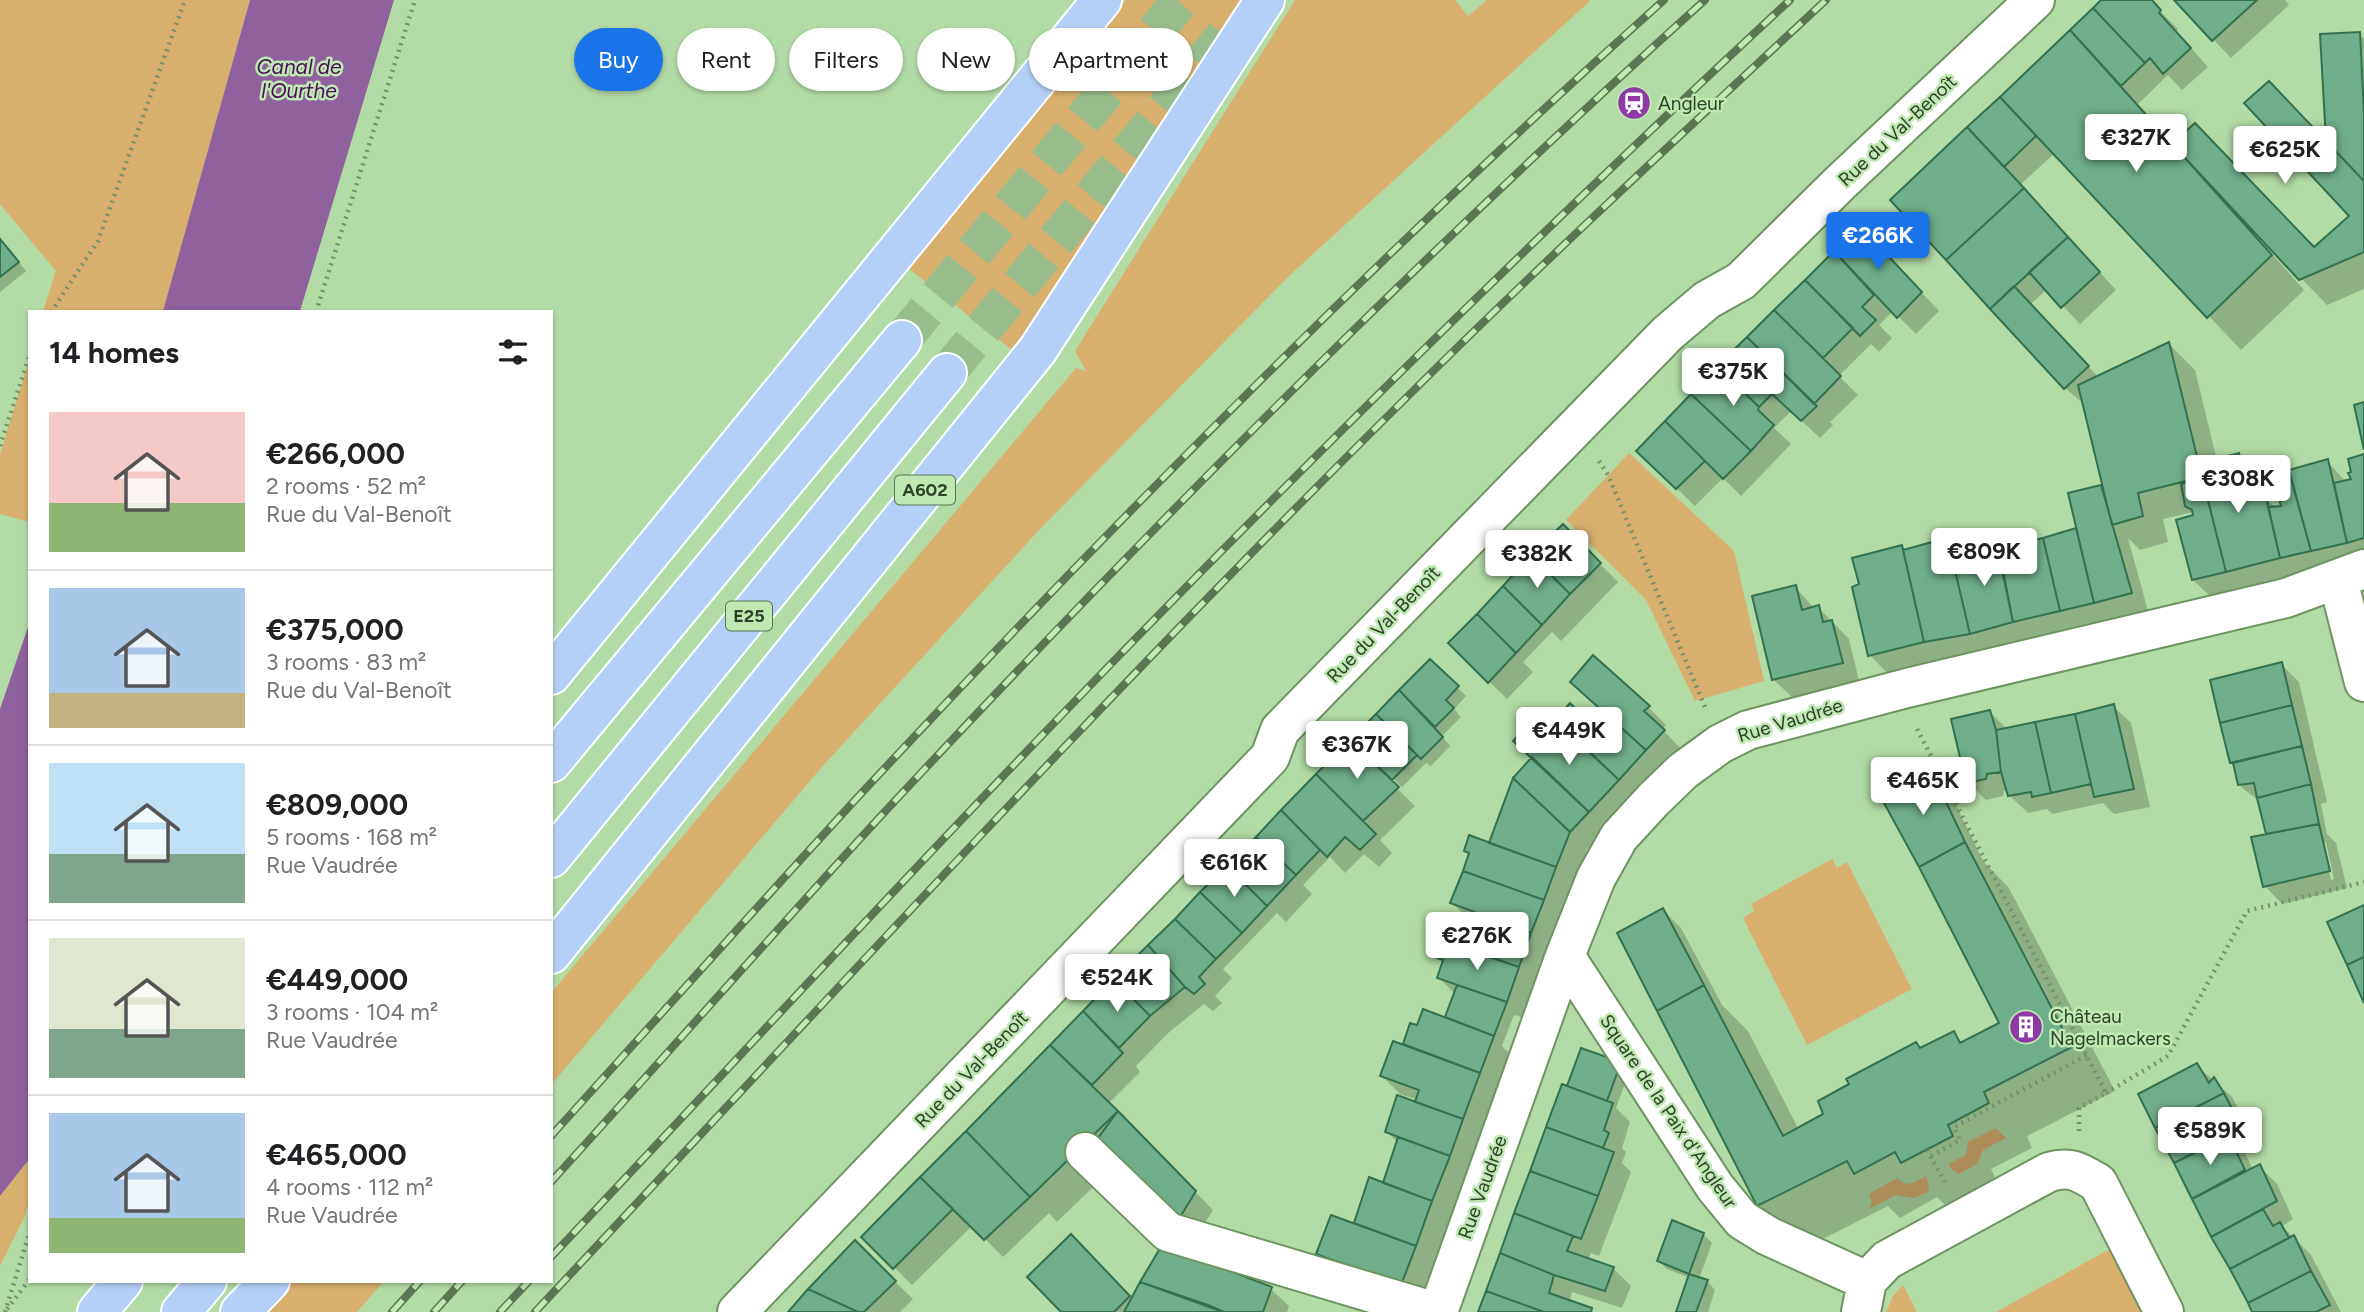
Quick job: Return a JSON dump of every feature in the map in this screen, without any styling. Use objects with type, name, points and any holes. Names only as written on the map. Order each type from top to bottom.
[{"type":"highway","points":[[553,673],[1102,0]]},
{"type":"highway","name":"A602","points":[[553,952],[1037,351],[1265,0]]},
{"type":"highway","points":[[553,761],[902,340]]},
{"type":"highway","name":"E25","points":[[553,856],[947,373]]},
{"type":"highway","points":[[73,1312],[88,1283]]},
{"type":"highway","points":[[97,1312],[121,1283]]},
{"type":"highway","points":[[181,1312],[205,1283]]},
{"type":"highway","points":[[240,1312],[268,1283]]},
{"type":"street","name":"Rue du Val-Benoît","points":[[737,1312],[1270,757],[1280,730],[1668,333],[1707,300],[1741,281],[1840,183],[2035,0]]},
{"type":"street","name":"Rue Vaudrée","points":[[1437,1312],[1596,877],[1619,837],[1683,771],[1720,744],[1748,730],[1907,688],[2286,598],[2351,575]]},
{"type":"street","points":[[2351,575],[2364,682]]},
{"type":"street","name":"Square de la Paix d'Angleur","points":[[1565,956],[1715,1187],[1742,1220],[1864,1296],[1887,1260],[2049,1172],[2064,1168],[2079,1171]]},
{"type":"street","points":[[1085,1152],[1168,1232],[1437,1312]]},
{"type":"street","points":[[2079,1171],[2098,1183],[2164,1312]]},
{"type":"path","points":[[52,310],[98,241],[185,0]]},
{"type":"path","points":[[317,310],[415,0]]},
{"type":"path","points":[[0,446],[28,361]]},
{"type":"path","points":[[1578,425],[1608,475],[1720,744]]},
{"type":"path","points":[[1907,688],[1915,725],[2106,1093]]},
{"type":"path","points":[[2079,1171],[2079,1108],[2168,1056],[2248,911],[2364,882]]},
{"type":"path","points":[[1931,1156],[1960,1140],[1954,1127],[2087,1055]]},
{"type":"path","points":[[1927,1150],[1946,1184]]},
{"type":"path","points":[[5,1312],[28,1237]]},
{"type":"path","points":[[5,1312],[28,1282]]},
{"type":"shaded area","points":[[0,0],[250,0],[163,310],[43,310],[56,271],[0,204]]},
{"type":"shaded area","points":[[1126,0],[1244,0],[1193,78],[1193,28],[1103,28]]},
{"type":"shaded area","points":[[1295,0],[1455,0],[1468,16],[1487,0],[1591,0],[1289,276],[1040,529],[821,768],[553,1083],[553,991],[1076,368],[1086,371],[1075,351]]},
{"type":"shaded area","points":[[1052,91],[1184,91],[1034,321],[1011,349],[908,268]]},
{"type":"shaded area","points":[[28,363],[28,521],[0,514],[0,455]]},
{"type":"shaded area","points":[[1629,453],[1734,551],[1764,681],[1695,701],[1646,600],[1566,520]]},
{"type":"shaded area","points":[[1832,859],[1837,868],[1847,862],[1912,989],[1807,1045],[1743,918],[1754,911],[1751,904]]},
{"type":"shaded area","points":[[1996,1128],[2006,1138],[1983,1150],[1977,1164],[1959,1174],[1951,1169],[1949,1164],[1966,1155],[1968,1142]]},
{"type":"shaded area","points":[[28,1161],[28,1204],[25,1216],[0,1266],[0,1196]]},
{"type":"shaded area","points":[[1926,1176],[1928,1192],[1913,1198],[1896,1195],[1869,1209],[1872,1202],[1869,1194],[1897,1178],[1908,1184]]},
{"type":"shaded area","points":[[2110,1249],[2143,1312],[1996,1312]]},
{"type":"shaded area","points":[[285,1283],[382,1283],[357,1312],[256,1312]]},
{"type":"shaded area","points":[[1903,1285],[1917,1312],[1886,1312],[1893,1296]]},
{"type":"water","name":"Canal de l'Ourthe","points":[[250,0],[394,0],[300,310],[163,310]]},
{"type":"water","points":[[28,627],[28,1161],[0,1196],[0,709]]},
{"type":"building","points":[[2101,0],[2152,0],[2161,10],[2159,13],[2191,48],[2163,74],[2150,58],[2145,63],[2093,8]]},
{"type":"building","points":[[2174,0],[2257,0],[2212,41]]},
{"type":"building","points":[[2093,8],[2145,63],[2121,86],[2070,30]]},
{"type":"building","points":[[2070,30],[2272,255],[2207,318],[2000,97]]},
{"type":"building","points":[[2360,32],[2364,181],[2326,141],[2320,34]]},
{"type":"building","points":[[2269,81],[2364,181],[2364,252],[2299,280],[2172,144],[2195,123],[2314,247],[2349,216],[2244,103]]},
{"type":"building","points":[[2000,97],[2036,136],[2004,167],[1967,127]]},
{"type":"building","points":[[1967,127],[2024,188],[1946,260],[1890,200]]},
{"type":"building","points":[[2024,188],[2068,237],[1990,309],[1946,260]]},
{"type":"building","points":[[1861,227],[1922,292],[1897,318],[1834,251]]},
{"type":"building","points":[[2068,237],[2100,272],[2061,308],[2029,272]]},
{"type":"building","points":[[0,239],[19,262],[0,277]]},
{"type":"building","points":[[1834,251],[1874,295],[1862,307],[1876,320],[1860,336],[1805,280]]},
{"type":"building","points":[[1805,280],[1853,328],[1823,358],[1774,310]]},
{"type":"building","points":[[2014,286],[2089,366],[2064,389],[1990,309]]},
{"type":"building","points":[[1774,310],[1841,376],[1814,404],[1747,337]]},
{"type":"building","points":[[1747,337],[1817,406],[1801,421],[1772,394],[1759,407],[1717,366]]},
{"type":"building","points":[[2169,342],[2202,477],[2138,493],[2143,516],[2112,525],[2078,385]]},
{"type":"building","points":[[1717,366],[1774,425],[1751,451],[1691,394]]},
{"type":"building","points":[[1691,394],[1751,451],[1723,479],[1665,421]]},
{"type":"building","points":[[2364,402],[2364,450],[2354,405]]},
{"type":"building","points":[[1665,421],[1705,461],[1676,489],[1636,451]]},
{"type":"building","points":[[2239,453],[2250,500],[2266,496],[2280,558],[2226,572],[2199,464]]},
{"type":"building","points":[[2364,454],[2364,538],[2347,543],[2334,483],[2351,479],[2348,459]]},
{"type":"building","points":[[2328,459],[2347,543],[2311,551],[2289,470]]},
{"type":"building","points":[[2287,464],[2311,551],[2280,558],[2268,507],[2281,506],[2272,474],[2280,472],[2279,466]]},
{"type":"building","points":[[2202,477],[2226,572],[2192,580],[2176,520],[2193,515],[2192,510],[2185,506],[2181,484]]},
{"type":"building","points":[[2101,485],[2132,593],[2094,603],[2068,493]]},
{"type":"building","points":[[1563,524],[1601,563],[1570,594],[1531,555]]},
{"type":"building","points":[[2076,528],[2094,603],[2060,611],[2043,538]]},
{"type":"building","points":[[2020,536],[2022,543],[2043,538],[2060,611],[2013,622],[2000,560],[2009,556],[2005,539]]},
{"type":"building","points":[[1997,540],[2013,622],[1970,634],[1953,562],[1972,557],[1970,545]]},
{"type":"building","points":[[1932,542],[1938,566],[1953,562],[1970,634],[1924,642],[1903,550]]},
{"type":"building","points":[[1902,545],[1924,642],[1868,656],[1852,587],[1859,584],[1852,558]]},
{"type":"building","points":[[1531,555],[1570,594],[1542,625],[1503,586]]},
{"type":"building","points":[[1796,585],[1802,610],[1819,605],[1823,622],[1832,620],[1843,663],[1772,680],[1752,596]]},
{"type":"building","points":[[1503,586],[1542,625],[1516,653],[1477,614]]},
{"type":"building","points":[[1477,614],[1516,653],[1488,683],[1448,643]]},
{"type":"building","points":[[1593,655],[1650,706],[1644,711],[1665,730],[1646,750],[1570,682]]},
{"type":"building","points":[[1430,659],[1459,686],[1446,700],[1454,708],[1435,727],[1399,690]]},
{"type":"building","points":[[2282,662],[2292,705],[2220,723],[2210,680]]},
{"type":"building","points":[[1399,690],[1443,737],[1421,759],[1376,714]]},
{"type":"building","points":[[1570,703],[1593,726],[1605,713],[1646,750],[1619,780],[1555,720]]},
{"type":"building","points":[[2114,704],[2134,789],[2094,797],[2075,714]]},
{"type":"building","points":[[2292,705],[2302,746],[2230,763],[2220,723]]},
{"type":"building","points":[[1990,710],[1996,730],[2001,772],[1987,774],[1986,779],[1966,783],[1951,719]]},
{"type":"building","points":[[1376,714],[1417,755],[1392,780],[1350,740]]},
{"type":"building","points":[[2075,714],[2091,784],[2051,793],[2035,722]]},
{"type":"building","points":[[2035,722],[2051,793],[2032,797],[2031,792],[2008,796],[2001,772],[1996,730]]},
{"type":"building","points":[[1530,723],[1563,754],[1576,739],[1619,780],[1589,812],[1513,741]]},
{"type":"building","points":[[1350,740],[1399,787],[1363,821],[1316,774]]},
{"type":"building","points":[[2302,746],[2311,784],[2257,798],[2254,783],[2238,785],[2233,763]]},
{"type":"building","points":[[1532,757],[1589,812],[1570,832],[1513,778]]},
{"type":"building","points":[[1930,768],[1965,842],[1919,867],[1879,794]]},
{"type":"building","points":[[1316,774],[1376,834],[1360,850],[1345,837],[1327,857],[1281,810]]},
{"type":"building","points":[[1513,778],[1570,832],[1556,867],[1489,843]]},
{"type":"building","points":[[2311,784],[2319,824],[2266,834],[2257,798]]},
{"type":"building","points":[[1281,810],[1320,850],[1296,875],[1256,837]]},
{"type":"building","points":[[2319,824],[2330,871],[2263,887],[2251,837]]},
{"type":"building","points":[[1469,835],[1556,867],[1544,900],[1463,871],[1469,853],[1464,851]]},
{"type":"building","points":[[1256,837],[1296,875],[1267,906],[1227,866]]},
{"type":"building","name":"Château Nagelmackers","points":[[1965,842],[2072,1047],[1984,1092],[1989,1103],[1948,1125],[1953,1136],[1901,1163],[1895,1152],[1854,1174],[1847,1161],[1757,1206],[1657,1011],[1704,985],[1783,1136],[1823,1114],[1818,1101],[1849,1084],[1846,1079],[1916,1042],[1920,1048],[1954,1031],[1960,1043],[1999,1023],[1919,867]]},
{"type":"building","points":[[1227,866],[1267,906],[1242,933],[1200,892]]},
{"type":"building","points":[[1463,871],[1544,900],[1531,933],[1450,903]]},
{"type":"building","points":[[1200,892],[1242,933],[1216,959],[1175,919]]},
{"type":"building","points":[[2364,905],[2364,957],[2347,965],[2327,922]]},
{"type":"building","points":[[1663,908],[1704,985],[1657,1011],[1617,933]]},
{"type":"building","points":[[1477,914],[1531,933],[1519,967],[1435,938],[1443,915],[1472,926]]},
{"type":"building","points":[[1175,919],[1216,959],[1199,977],[1205,984],[1194,994],[1148,945]]},
{"type":"building","points":[[1443,941],[1519,967],[1507,1002],[1437,978],[1443,960],[1437,958]]},
{"type":"building","points":[[1148,945],[1185,987],[1150,1016],[1114,979]]},
{"type":"building","points":[[2364,957],[2364,1003],[2347,965]]},
{"type":"building","points":[[1114,979],[1150,1016],[1119,1048],[1083,1011]]},
{"type":"building","points":[[1457,985],[1507,1002],[1494,1036],[1445,1017]]},
{"type":"building","points":[[1423,1009],[1494,1036],[1480,1073],[1403,1044],[1410,1023],[1417,1025]]},
{"type":"building","points":[[1083,1011],[1123,1053],[1092,1085],[1050,1045]]},
{"type":"building","points":[[1393,1041],[1480,1073],[1463,1119],[1415,1102],[1419,1090],[1380,1076]]},
{"type":"building","points":[[1050,1045],[1118,1111],[1030,1197],[966,1131]]},
{"type":"building","points":[[1581,1048],[1621,1062],[1607,1101],[1567,1086]]},
{"type":"building","points":[[2197,1063],[2209,1083],[2214,1077],[2224,1093],[2155,1128],[2138,1094]]},
{"type":"building","points":[[1562,1084],[1613,1103],[1604,1130],[1609,1133],[1603,1148],[1546,1127]]},
{"type":"building","points":[[2224,1093],[2242,1128],[2174,1163],[2155,1128]]},
{"type":"building","points":[[1397,1095],[1463,1119],[1450,1156],[1385,1132]]},
{"type":"building","points":[[1118,1111],[1196,1191],[1177,1222],[1098,1138]]},
{"type":"building","points":[[1546,1127],[1614,1152],[1598,1196],[1530,1171]]},
{"type":"building","points":[[966,1131],[1030,1197],[984,1240],[920,1177]]},
{"type":"building","points":[[2229,1136],[2245,1170],[2192,1199],[2174,1163]]},
{"type":"building","points":[[1398,1137],[1450,1156],[1432,1201],[1383,1183]]},
{"type":"building","points":[[2260,1164],[2277,1201],[2211,1237],[2192,1199]]},
{"type":"building","points":[[1530,1171],[1598,1196],[1581,1239],[1514,1213]]},
{"type":"building","points":[[920,1177],[953,1209],[893,1269],[861,1237]]},
{"type":"building","points":[[1369,1177],[1432,1201],[1416,1246],[1354,1223]]},
{"type":"building","points":[[2263,1209],[2273,1226],[2280,1222],[2289,1238],[2230,1269],[2211,1237]]},
{"type":"building","points":[[1514,1213],[1573,1236],[1567,1251],[1614,1267],[1605,1291],[1554,1275],[1500,1253]]},
{"type":"building","points":[[1331,1215],[1416,1246],[1401,1285],[1316,1254]]},
{"type":"building","points":[[1672,1220],[1704,1233],[1689,1274],[1657,1261]]},
{"type":"building","points":[[1071,1234],[1130,1296],[1114,1312],[1061,1312],[1027,1277]]},
{"type":"building","points":[[2294,1235],[2311,1271],[2248,1303],[2230,1269]]},
{"type":"building","points":[[855,1240],[896,1281],[864,1312],[858,1312],[808,1289]]},
{"type":"building","points":[[1162,1245],[1272,1287],[1263,1312],[1223,1312],[1140,1282]]},
{"type":"building","points":[[1500,1253],[1554,1275],[1549,1293],[1592,1308],[1591,1312],[1544,1312],[1486,1291]]},
{"type":"building","points":[[2311,1271],[2330,1305],[2316,1312],[2252,1312],[2248,1303]]},
{"type":"building","points":[[1689,1274],[1708,1280],[1696,1312],[1676,1312]]},
{"type":"building","points":[[1140,1282],[1208,1305],[1224,1312],[1124,1312]]},
{"type":"building","points":[[808,1289],[858,1312],[788,1312]]},
{"type":"building","points":[[1486,1291],[1544,1312],[1478,1312]]},
{"type":"tunnel","points":[[902,340],[1181,0]]},
{"type":"tunnel","points":[[947,373],[1230,29]]},
{"type":"railway","points":[[553,1134],[857,798],[1151,490],[1352,290],[1664,0]]},
{"type":"railway","points":[[553,1180],[879,818],[1180,503],[1492,197],[1705,0]]},
{"type":"railway","points":[[553,1255],[993,787],[1221,551],[1543,233],[1790,0]]},
{"type":"railway","points":[[535,1312],[968,849],[1298,506],[1512,294],[1826,0]]},
{"type":"railway","points":[[392,1312],[418,1283]]},
{"type":"railway","points":[[434,1312],[460,1283]]},
{"type":"railway","points":[[500,1312],[527,1283]]},
{"type":"place","name":"Angleur","points":[[1634,103]]},
{"type":"place","name":"Château Nagelmackers","points":[[2026,1027]]}]
